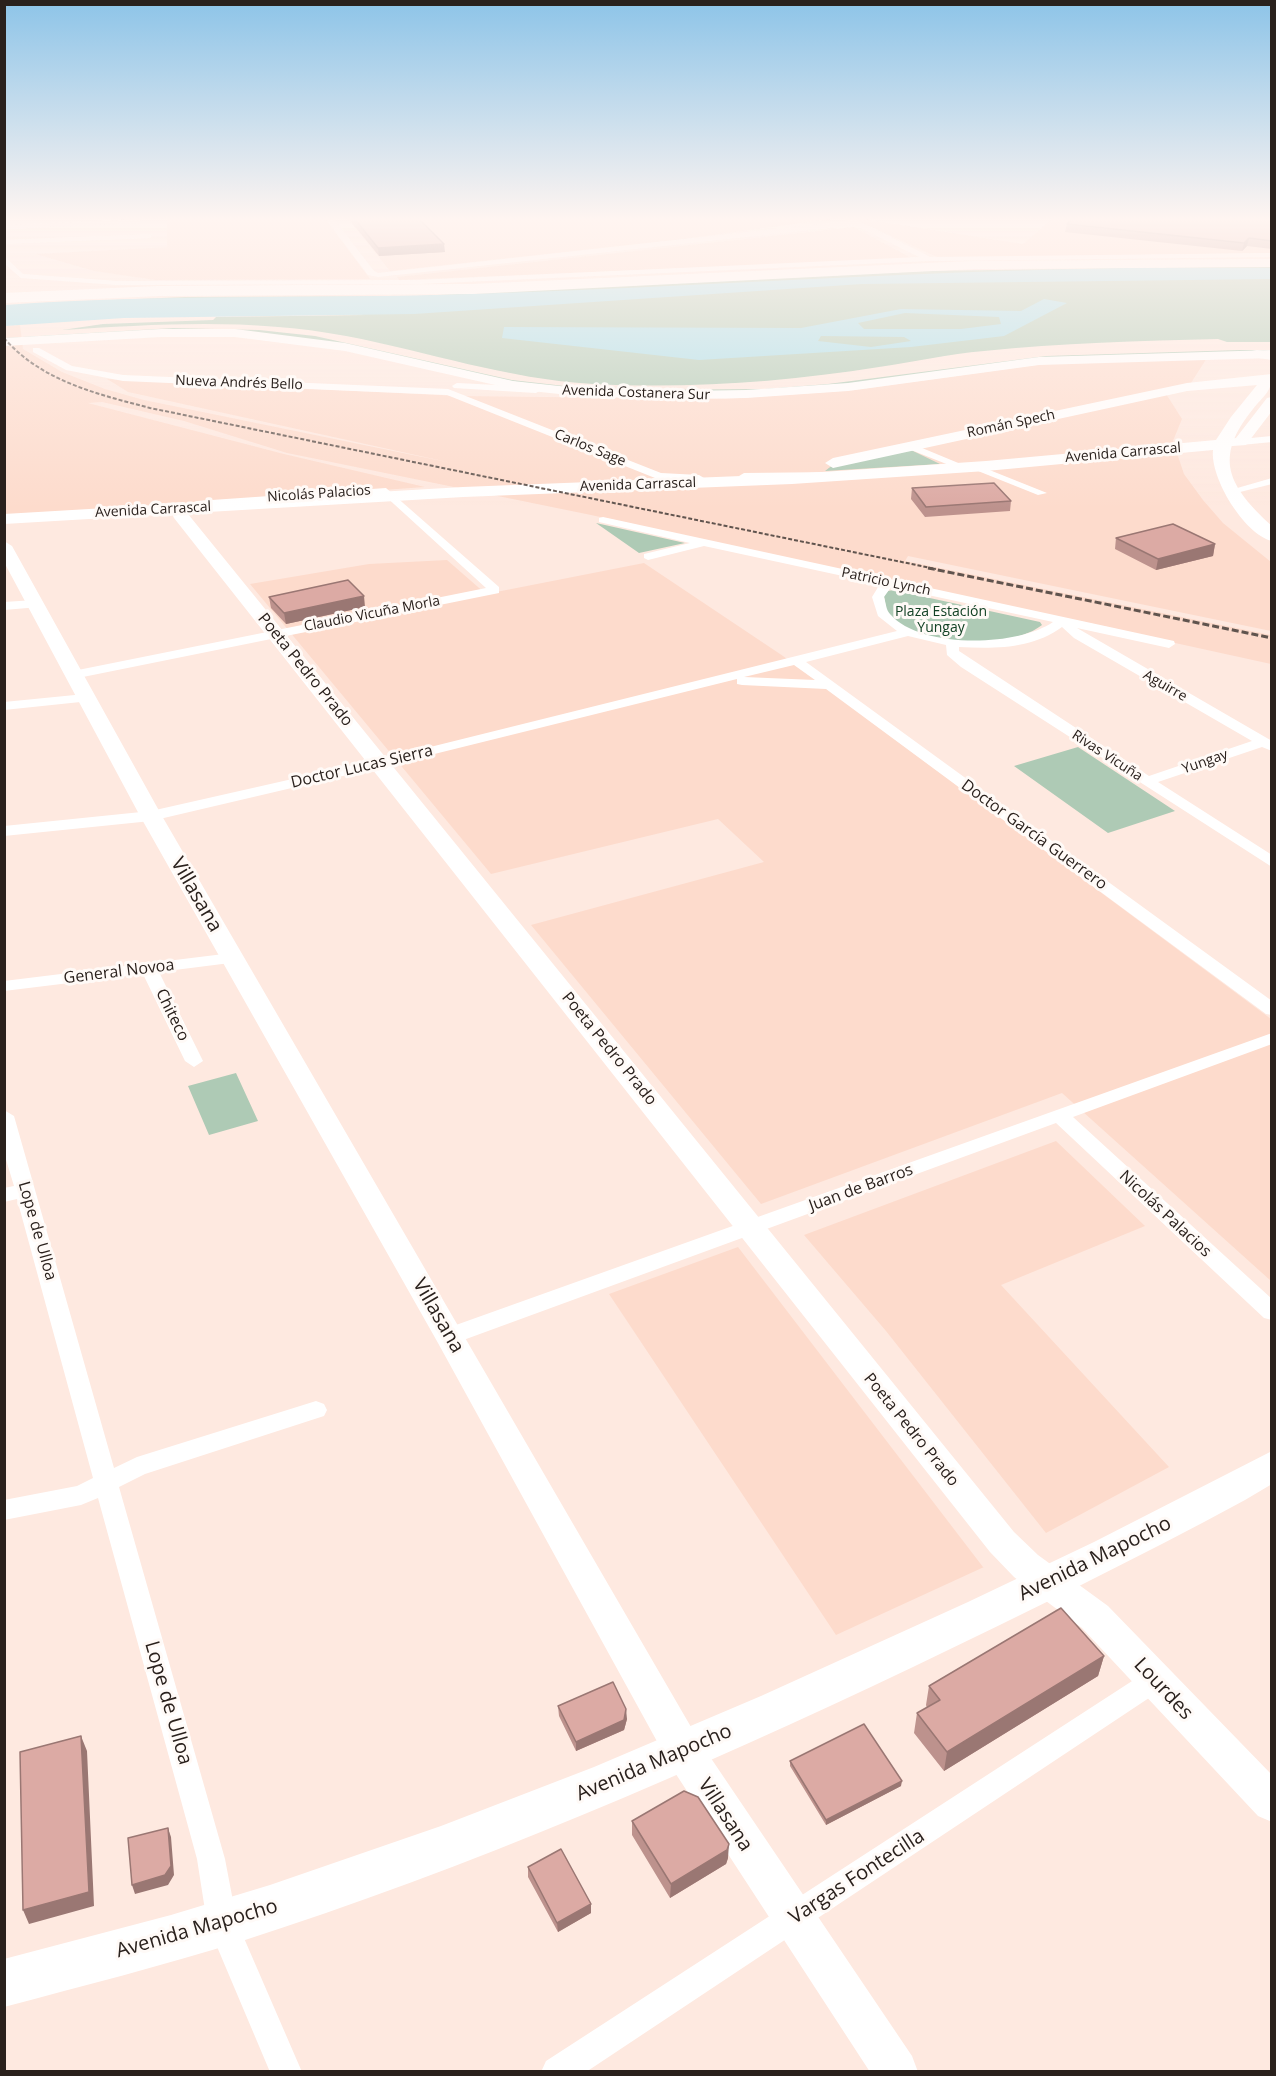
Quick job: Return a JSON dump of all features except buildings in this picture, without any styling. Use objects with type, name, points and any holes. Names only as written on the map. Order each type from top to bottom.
[{"type":"main road","name":"Avenida Costanera Sur","points":[[4,342],[189,326],[270,329],[352,340],[532,380],[666,388],[826,382],[986,359],[1049,354],[1272,348]]},
{"type":"main road","name":"Avenida Costanera Sur","points":[[4,337],[190,332],[279,337],[363,350],[457,385],[676,395],[774,393],[860,386],[1039,361],[1267,354]]},
{"type":"main road","points":[[1270,379],[1223,444],[1221,458],[1232,491],[1252,519],[1272,536]]},
{"type":"main road","name":"Román Spech","points":[[810,473],[910,446],[1179,388],[1270,379]]},
{"type":"main road","points":[[1241,442],[1272,401]]},
{"type":"main road","name":"Avenida Carrascal","points":[[4,519],[453,492],[725,482],[810,473],[855,475],[1241,442]]},
{"type":"main road","name":"Poeta Pedro Prado","points":[[178,509],[180,515],[752,1228],[914,1435],[998,1537],[1026,1566],[1049,1582]]},
{"type":"main road","name":"Villasana","points":[[4,546],[85,699],[450,1336],[684,1752],[896,2072]]},
{"type":"main road","name":"Avenida Mapocho","points":[[4,1983],[222,1923],[320,1891],[684,1752],[1149,1534],[1272,1466]]},
{"type":"main road","name":"Lourdes","points":[[1049,1582],[1095,1617],[1272,1803]]},
{"type":"street","name":"Nueva Andrés Bello","points":[[36,350],[69,368],[123,378],[457,385]]},
{"type":"street","name":"Carlos Sage","points":[[457,385],[663,477],[709,478],[810,473]]},
{"type":"street","name":"Avenida Carrascal","points":[[1241,442],[1272,439]]},
{"type":"street","points":[[910,446],[1042,493]]},
{"type":"street","points":[[1232,491],[1272,481]]},
{"type":"street","name":"Nicolás Palacios","points":[[178,509],[212,502],[386,491],[495,590]]},
{"type":"street","name":"Patricio Lynch","points":[[603,520],[1169,644]]},
{"type":"street","points":[[648,556],[704,543]]},
{"type":"street","points":[[887,583],[878,597],[880,610],[888,620],[910,632],[953,643],[981,645],[1020,642],[1042,634],[1062,621]]},
{"type":"street","name":"Claudio Vicuña Morla","points":[[73,675],[495,590]]},
{"type":"street","points":[[4,606],[35,604]]},
{"type":"street","name":"Aguirre","points":[[1062,621],[1078,635],[1267,745]]},
{"type":"street","name":"Doctor Lucas Sierra","points":[[4,831],[151,816],[380,763],[910,632]]},
{"type":"street","name":"Rivas Vicuña","points":[[953,643],[952,652],[959,659],[1272,862]]},
{"type":"street","name":"Doctor García Guerrero","points":[[797,661],[1272,1010]]},
{"type":"street","name":"Doctor Lucas Sierra","points":[[717,681],[830,685]]},
{"type":"street","points":[[4,706],[85,699]]},
{"type":"street","name":"Yungay","points":[[1147,781],[1267,745]]},
{"type":"street","name":"General Novoa","points":[[4,986],[232,958]]},
{"type":"street","name":"Chiteco","points":[[149,969],[194,1062]]},
{"type":"street","name":"Juan de Barros","points":[[450,1336],[1272,1038]]},
{"type":"street","name":"Lope de Ulloa","points":[[4,1116],[15,1193],[107,1484],[211,1859],[222,1923],[286,2072]]},
{"type":"street","name":"Nicolás Palacios","points":[[1059,1116],[1272,1312]]},
{"type":"street","points":[[4,1510],[71,1498],[107,1484],[137,1467],[316,1410]]},
{"type":"street","name":"Vargas Fontecilla","points":[[557,2072],[1155,1680]]},
{"type":"shaded area","points":[[20,325],[23,349],[62,372],[105,389],[144,400],[452,463],[128,392],[107,379],[460,396],[725,399],[855,390],[1043,364],[1207,358],[1191,383],[1163,389],[1182,419],[1173,441],[1184,474],[1203,500],[1223,523],[1271,562],[1271,631],[908,556],[905,561],[1271,635],[1271,664],[591,515],[287,453],[184,421],[102,402],[88,403],[284,454],[425,487],[5,517],[4,326]]},
{"type":"shaded area","points":[[447,560],[486,594],[644,563],[783,656],[1271,1019],[1271,1281],[1062,1093],[761,1204],[531,925],[764,862],[718,819],[491,874],[250,584],[369,564]]},
{"type":"shaded area","points":[[1056,1141],[1145,1226],[1001,1285],[1169,1467],[1046,1533],[886,1331],[804,1235]]},
{"type":"shaded area","points":[[738,1247],[984,1567],[836,1635],[609,1294]]},
{"type":"green space","points":[[363,315],[1271,315],[1271,342],[1227,342],[1218,339],[1042,346],[958,354],[808,377],[665,386],[593,384],[530,377],[377,342],[310,330],[204,324],[62,330],[103,324],[213,320],[216,317],[366,315]]},
{"type":"green space","points":[[173,328],[259,330],[315,336],[512,380],[582,388],[638,390],[765,389],[828,384],[1046,356],[1240,350],[1271,350],[1272,353],[1077,358],[905,379],[711,395],[558,390],[267,334],[5,341],[5,338]]},
{"type":"green space","points":[[911,450],[940,464],[825,471],[834,464]]},
{"type":"green space","points":[[596,523],[685,543],[639,553]]},
{"type":"green space","name":"Plaza Estación Yungay","points":[[893,590],[1040,622],[1042,625],[1013,638],[995,641],[955,641],[937,638],[906,628],[887,614],[884,596],[888,591]]},
{"type":"green space","points":[[1078,747],[1175,811],[1108,833],[1014,766]]},
{"type":"green space","points":[[236,1073],[258,1121],[209,1135],[188,1086]]},
{"type":"water","points":[[5,315],[350,315],[124,318],[5,326]]},
{"type":"water","points":[[870,315],[896,315],[858,323],[864,329],[961,329],[1001,324],[999,317],[949,315],[1044,315],[1004,336],[911,347],[699,360],[502,338],[504,327],[801,328]],"holes":[[[821,336],[904,337],[911,341],[871,347],[818,341]]]},
{"type":"railway","points":[[4,338],[19,353],[52,375],[90,391],[150,408],[936,569]]},
{"type":"railway","points":[[928,568],[1272,638]]}]
